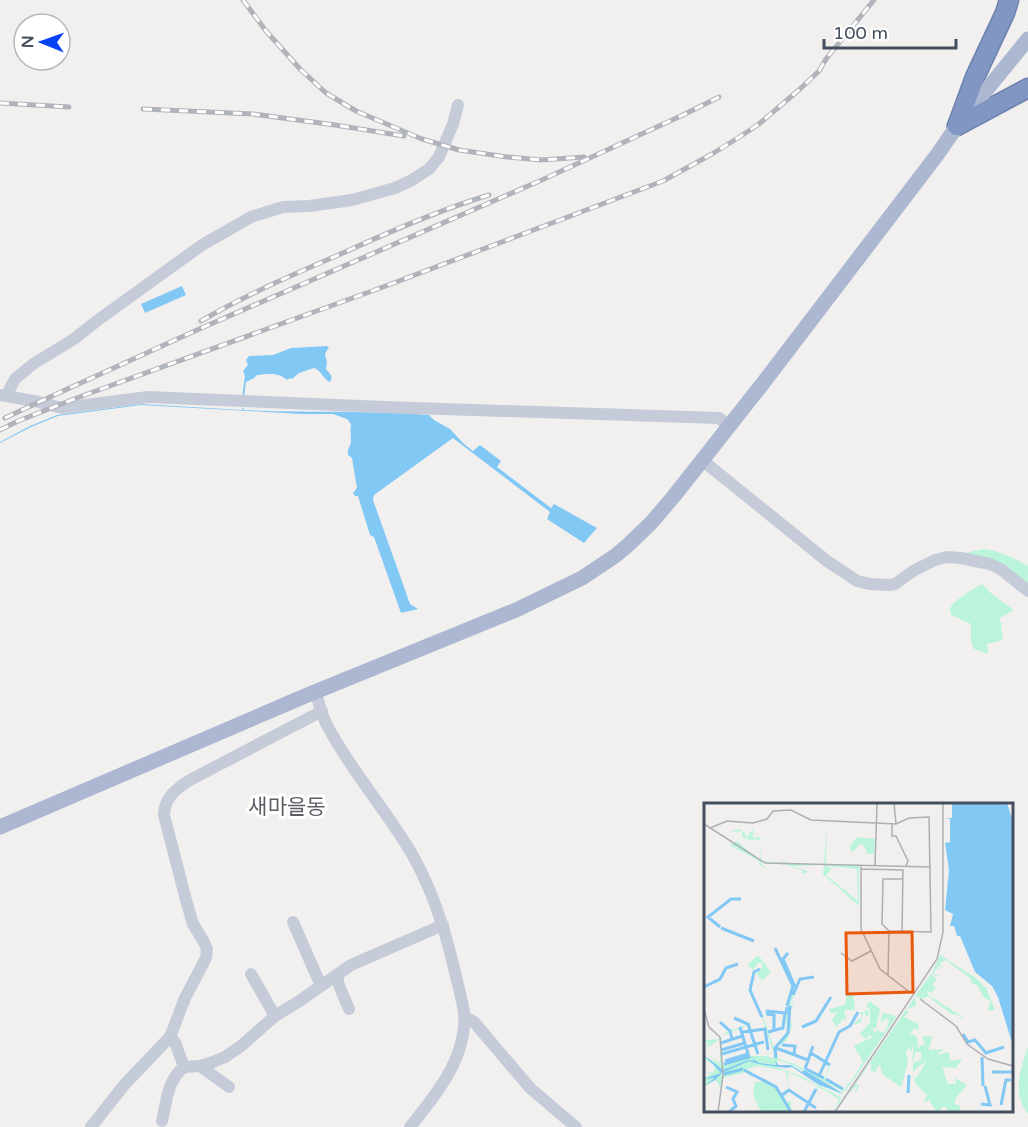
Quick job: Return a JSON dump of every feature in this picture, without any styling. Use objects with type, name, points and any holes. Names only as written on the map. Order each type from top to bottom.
[{"type":"highway","points":[[957,126],[975,77],[1009,0]]},
{"type":"highway","points":[[957,126],[1028,88]]},
{"type":"main road","points":[[0,827],[186,746],[516,610],[582,578],[615,556],[651,523],[674,496],[957,126],[1028,39]]},
{"type":"street","points":[[458,105],[453,124],[439,157],[429,169],[412,180],[395,188],[352,200],[283,207],[251,217],[202,245],[74,339],[33,364],[15,379],[3,396],[62,408],[148,397],[719,418],[729,426]]},
{"type":"street","points":[[702,460],[827,561],[857,581],[870,584],[895,584],[923,566],[947,557],[990,564],[1002,570],[1028,591]]},
{"type":"street","points":[[316,693],[327,725],[340,749],[412,855],[430,894],[443,925],[465,1017],[464,1036],[450,1071],[410,1127]]},
{"type":"street","points":[[91,1127],[125,1084],[170,1037],[185,998],[206,958],[207,948],[193,924],[186,900],[164,807],[174,792],[190,780],[322,711]]},
{"type":"street","points":[[292,922],[318,979],[324,984]]},
{"type":"street","points":[[162,1121],[169,1086],[176,1073],[184,1067],[200,1066],[225,1057],[275,1016],[351,965],[443,925]]},
{"type":"street","points":[[251,974],[275,1016]]},
{"type":"street","points":[[338,975],[338,983],[349,1009]]},
{"type":"street","points":[[465,1017],[474,1022],[530,1088],[576,1127]]},
{"type":"street","points":[[170,1037],[175,1042],[184,1067]]},
{"type":"street","points":[[200,1066],[229,1087]]},
{"type":"green space","points":[[984,549],[1007,555],[1028,566],[1028,587],[1020,580],[952,556]]},
{"type":"green space","points":[[982,584],[1014,610],[1000,618],[1003,640],[987,644],[988,654],[974,649],[971,641],[971,624],[951,615],[950,610],[959,599]]},
{"type":"green space","points":[[1028,1047],[1028,1114],[1020,1098],[1019,1081]]},
{"type":"water","points":[[182,286],[186,295],[145,313],[141,304]]},
{"type":"water","points":[[329,347],[325,354],[326,369],[331,376],[330,382],[314,368],[287,380],[276,375],[257,375],[246,382],[244,397],[242,397],[245,376],[243,371],[248,365],[246,360],[249,356],[273,355],[291,348]]},
{"type":"water","points":[[141,404],[242,410],[243,407],[244,410],[429,415],[450,429],[473,451],[480,445],[501,461],[497,467],[551,508],[554,504],[597,528],[584,543],[547,519],[550,512],[453,438],[374,495],[373,500],[410,604],[418,609],[401,613],[374,537],[370,535],[358,496],[353,493],[357,488],[352,458],[348,455],[351,424],[347,419],[333,414],[301,414],[141,405],[58,416],[0,443],[30,426],[57,415]]},
{"type":"railway","points":[[243,0],[266,31],[300,69],[326,93],[356,111],[422,139],[459,150],[541,160],[584,157]]},
{"type":"railway","points":[[0,430],[82,396],[383,287],[663,181],[712,154],[759,124],[800,89],[819,71],[826,59],[874,0]]},
{"type":"railway","points":[[5,418],[197,330],[544,179],[719,97]]},
{"type":"railway","points":[[0,103],[69,107]]},
{"type":"railway","points":[[143,109],[253,114],[404,136]]},
{"type":"railway","points":[[201,321],[271,285],[379,237],[433,214],[489,195]]},
{"type":"district","name":"새마을동","points":[[287,807]]}]
